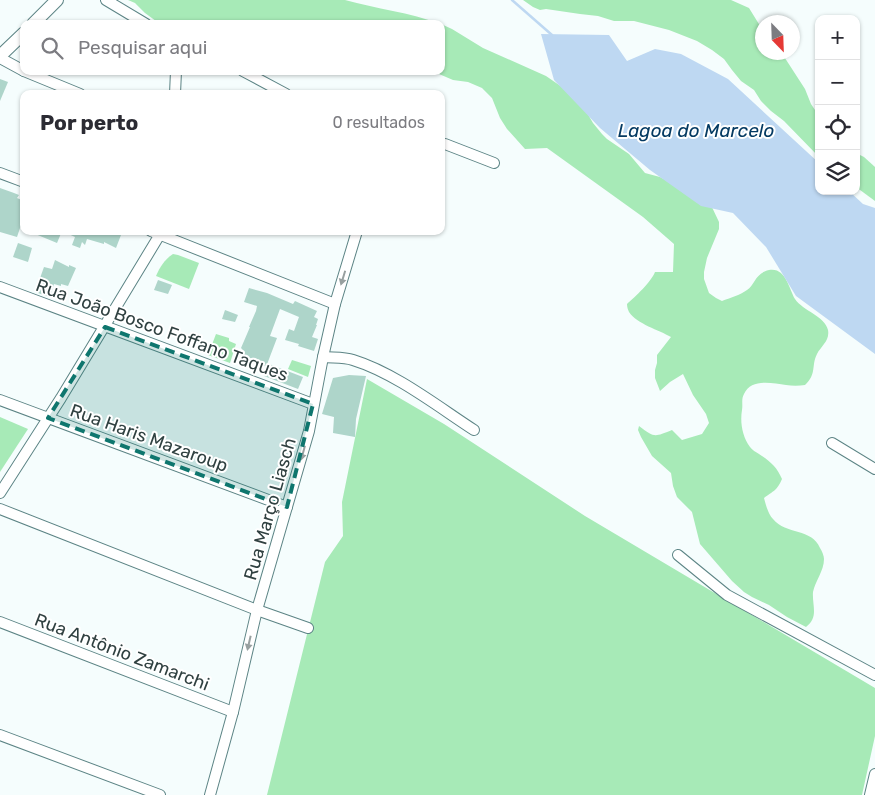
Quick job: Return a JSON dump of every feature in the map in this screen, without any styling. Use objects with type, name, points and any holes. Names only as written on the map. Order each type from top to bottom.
[{"type":"street","points":[[37,20],[57,0]]},
{"type":"street","points":[[106,0],[139,20]]},
{"type":"street","points":[[20,37],[0,57],[20,69]]},
{"type":"street","points":[[34,75],[70,90]]},
{"type":"street","points":[[175,90],[176,75]]},
{"type":"street","points":[[250,75],[279,90]]},
{"type":"street","points":[[445,144],[494,163]]},
{"type":"street","points":[[0,173],[20,180]]},
{"type":"street","points":[[0,493],[105,327],[156,235]]},
{"type":"street","points":[[165,235],[335,304]]},
{"type":"street","name":"Rua Março Liasch","points":[[210,795],[233,712],[257,610],[309,431],[335,304],[355,235]]},
{"type":"street","name":"Rua João Bosco Foffano Taques","points":[[0,287],[313,404]]},
{"type":"street","points":[[323,357],[351,360],[370,366],[390,376],[474,430]]},
{"type":"street","name":"Rua Haris Mazaroup","points":[[0,400],[288,507]]},
{"type":"street","points":[[832,443],[875,469]]},
{"type":"street","points":[[0,509],[257,610],[308,628]]},
{"type":"street","points":[[678,555],[727,595],[875,675]]},
{"type":"street","name":"Rua Antônio Zamarchi","points":[[0,622],[233,712]]},
{"type":"street","points":[[0,735],[160,795]]},
{"type":"street","points":[[870,795],[875,774]]},
{"type":"highlighted area","points":[[105,327],[313,404],[287,507],[48,418]]},
{"type":"green space","points":[[128,0],[345,0],[428,20],[155,20],[135,3]]},
{"type":"green space","points":[[523,0],[731,0],[749,8],[755,18],[755,60],[786,60],[805,89],[815,110],[815,153],[784,121],[761,101],[754,90],[741,81],[724,59],[697,41],[669,30],[634,21],[614,21],[598,16],[546,9],[540,10]]},
{"type":"green space","points":[[445,26],[483,48],[546,76],[562,87],[586,111],[602,134],[629,154],[645,173],[660,177],[710,203],[719,222],[719,229],[707,258],[704,272],[704,279],[709,293],[722,301],[747,290],[758,276],[764,272],[775,270],[783,275],[795,299],[826,325],[828,337],[815,358],[811,377],[805,385],[757,384],[747,389],[742,400],[741,419],[743,434],[747,443],[773,465],[782,479],[776,488],[764,498],[770,515],[778,524],[811,537],[823,555],[823,568],[813,592],[814,615],[806,627],[744,592],[700,544],[692,512],[677,497],[671,473],[652,456],[638,430],[639,426],[648,433],[655,435],[672,430],[682,440],[702,434],[709,423],[706,414],[693,395],[683,374],[660,391],[655,378],[657,355],[671,337],[637,320],[627,307],[627,304],[646,285],[655,272],[673,272],[674,244],[643,217],[547,148],[525,149],[507,129],[500,118],[492,98],[482,88],[468,82],[453,80],[441,75],[445,75]]},
{"type":"green space","points":[[860,155],[875,167],[875,201],[860,190]]},
{"type":"green space","points":[[173,254],[199,263],[189,289],[156,276],[163,264]]},
{"type":"green space","points":[[216,334],[229,338],[229,341],[236,344],[230,363],[208,355]]},
{"type":"green space","points":[[292,360],[311,366],[308,377],[288,369]]},
{"type":"green space","points":[[367,379],[444,424],[585,516],[875,688],[875,736],[862,795],[267,795],[325,562],[343,536],[342,502]]},
{"type":"green space","points":[[0,417],[28,429],[0,472]]},
{"type":"water","name":"Lagoa do Marcelo","points":[[541,34],[609,35],[627,61],[655,49],[681,54],[728,79],[815,159],[815,195],[853,195],[863,204],[875,208],[875,354],[796,296],[766,247],[733,213],[701,206],[650,170],[600,128],[554,80]]},
{"type":"building","points":[[0,79],[8,82],[0,101]]},
{"type":"building","points":[[0,188],[19,195],[17,198],[20,199],[20,228],[17,237],[0,232]]},
{"type":"building","points":[[38,235],[60,235],[57,243]]},
{"type":"building","points":[[71,235],[121,235],[116,248],[104,242],[104,244],[87,239],[85,245],[82,242],[80,248],[72,245],[75,237]]},
{"type":"building","points":[[18,243],[32,248],[28,262],[13,257]]},
{"type":"building","points":[[55,260],[69,267],[69,265],[76,268],[68,286],[54,284],[50,297],[35,292],[44,267],[52,269]]},
{"type":"building","points":[[158,280],[172,285],[168,294],[154,290]]},
{"type":"building","points":[[249,288],[293,304],[295,301],[317,311],[314,317],[318,319],[317,325],[312,337],[318,339],[314,351],[285,340],[289,329],[294,331],[299,317],[280,309],[270,336],[277,338],[266,367],[253,359],[241,355],[244,351],[241,348],[257,306],[244,302]]},
{"type":"building","points":[[225,310],[238,315],[235,322],[222,319]]},
{"type":"building","points":[[269,364],[303,377],[298,389],[264,376]]},
{"type":"building","points":[[349,375],[366,376],[356,419],[355,437],[333,433],[334,417],[322,414],[333,378]]},
{"type":"waterway","points":[[512,0],[552,35]]}]
